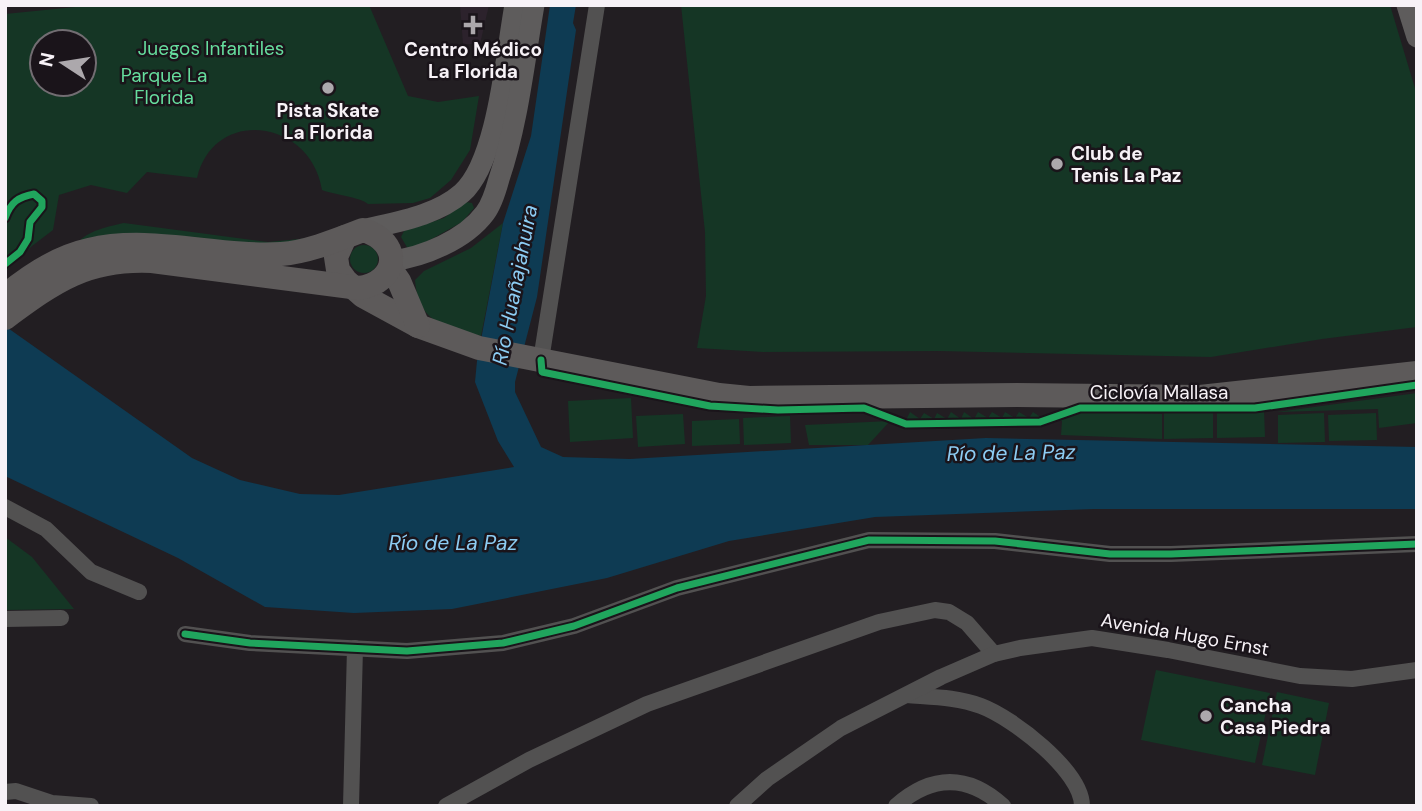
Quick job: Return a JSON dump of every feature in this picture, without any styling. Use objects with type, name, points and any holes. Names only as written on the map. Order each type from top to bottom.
[{"type":"main road","points":[[5,296],[40,270],[89,250],[137,245],[283,254],[307,250],[432,210],[462,193],[476,177],[490,147],[514,5]]},
{"type":"main road","points":[[5,318],[65,276],[101,264],[136,260],[359,288],[371,286],[383,279],[391,265],[452,240],[486,212],[494,195],[508,150],[534,5]]},
{"type":"main road","points":[[1407,5],[1417,37]]},
{"type":"main road","points":[[354,233],[381,238],[390,250],[391,265],[418,326]]},
{"type":"main road","points":[[354,233],[338,251],[337,264],[342,276],[363,296],[418,326],[479,348],[719,395],[749,398],[1017,395],[1200,397],[1417,373]]},
{"type":"street","points":[[532,358],[597,5]]},
{"type":"street","points":[[5,507],[46,529],[91,572],[139,592]]},
{"type":"street","points":[[185,634],[250,643],[407,651],[503,643],[574,626],[677,589],[869,540],[995,541],[1110,554],[1417,544]]},
{"type":"street","points":[[446,806],[530,760],[647,704],[879,622],[935,610],[949,612],[967,623],[994,654]]},
{"type":"street","points":[[5,619],[61,618]]},
{"type":"street","name":"Avenida Hugo Ernst","points":[[737,806],[767,779],[841,728],[941,677],[994,654],[1020,648],[1092,638],[1300,676],[1352,679],[1417,670]]},
{"type":"street","points":[[351,806],[355,648]]},
{"type":"street","points":[[907,695],[969,702],[999,716],[1027,735],[1060,764],[1078,787],[1082,806]]},
{"type":"street","points":[[896,806],[929,783],[977,786],[1003,806]]},
{"type":"street","points":[[8,806],[9,791],[34,795],[52,804],[91,806]]},
{"type":"shaded area","name":"Centro Médico La Florida","points":[[460,5],[489,5],[480,44],[463,44]]},
{"type":"green space","name":"Parque La Florida","points":[[95,5],[369,5],[408,96],[438,102],[479,96],[470,150],[451,180],[430,198],[413,203],[368,204],[322,190],[314,166],[300,148],[282,136],[262,130],[241,131],[222,140],[207,155],[197,178],[147,172],[127,193],[91,185],[59,195],[53,230],[5,272],[5,14]]},
{"type":"green space","name":"Club de Tenis La Paz","points":[[681,5],[1390,5],[1417,95],[1417,327],[1211,357],[939,351],[763,352],[697,348],[706,296],[705,232]]},
{"type":"green space","points":[[466,202],[472,203],[474,208],[462,222],[412,250],[408,249],[401,237],[404,231],[444,218]]},
{"type":"green space","points":[[124,223],[268,242],[310,238],[295,243],[78,243],[92,232]]},
{"type":"green space","points":[[503,223],[481,336],[456,330],[436,321],[422,306],[415,280],[424,271],[471,248]]},
{"type":"green space","points":[[364,245],[374,249],[378,259],[374,269],[364,273],[354,269],[350,259],[354,249]]},
{"type":"green space","points":[[1417,393],[1417,423],[1379,428],[1378,409],[1277,412]]},
{"type":"green space","points":[[631,398],[633,438],[570,442],[568,401]]},
{"type":"green space","points":[[1264,410],[1265,437],[1217,438],[1217,411]]},
{"type":"green space","points":[[1080,411],[1162,414],[1162,439],[1061,435],[1062,421],[1057,420]]},
{"type":"green space","points":[[910,412],[920,419],[924,413],[934,419],[937,413],[947,419],[951,412],[961,419],[964,412],[974,419],[906,420]]},
{"type":"green space","points":[[978,412],[988,418],[992,412],[1002,418],[1005,412],[1015,418],[1019,412],[1029,418],[1033,412],[1042,418],[974,419]]},
{"type":"green space","points":[[1213,412],[1213,438],[1164,439],[1164,413]]},
{"type":"green space","points":[[1324,413],[1325,442],[1278,443],[1278,415]]},
{"type":"green space","points":[[1376,413],[1377,440],[1329,441],[1328,415]]},
{"type":"green space","points":[[683,414],[685,444],[638,447],[636,416]]},
{"type":"green space","points":[[790,416],[791,443],[744,445],[743,418]]},
{"type":"green space","points":[[739,419],[740,444],[692,446],[692,421]]},
{"type":"green space","points":[[890,421],[868,445],[809,445],[805,425]]},
{"type":"green space","points":[[5,537],[32,557],[74,609],[5,610]]},
{"type":"green space","name":"Cancha Casa Piedra","points":[[1156,670],[1270,693],[1255,763],[1141,740]]},
{"type":"green space","name":"Cancha Casa Piedra","points":[[1277,692],[1329,703],[1315,775],[1262,765]]},
{"type":"water","name":"Río de La Paz","points":[[550,5],[576,5],[573,23],[576,30],[537,297],[515,382],[515,392],[541,447],[563,457],[630,459],[986,438],[1417,447],[1417,509],[1094,509],[875,517],[729,541],[607,578],[452,609],[354,613],[265,607],[178,558],[5,476],[5,326],[192,458],[240,480],[300,494],[339,495],[514,467],[498,441],[475,382],[503,223],[531,136]]},
{"type":"cycle path","points":[[5,218],[13,204],[24,197],[34,194],[42,201],[42,207],[30,222],[28,239],[20,252],[5,264]]},
{"type":"cycle path","name":"Ciclovía Mallasa","points":[[541,360],[542,372],[710,406],[778,410],[864,408],[906,424],[1040,422],[1080,408],[1255,408],[1417,385]]},
{"type":"cycle path","points":[[185,634],[250,643],[407,651],[503,643],[574,626],[677,588],[869,540],[995,541],[1110,554],[1417,544]]},
{"type":"place","name":"Centro Médico La Florida","points":[[473,25]]},
{"type":"place","name":"Pista Skate La Florida","points":[[328,88]]},
{"type":"place","name":"Club de Tenis La Paz","points":[[1057,164]]},
{"type":"place","name":"Cancha Casa Piedra","points":[[1206,716]]},
{"type":"park label","name":"Juegos Infantiles","points":[[211,48]]},
{"type":"water label","name":"Río Huañajahuira","points":[[515,285]]}]
